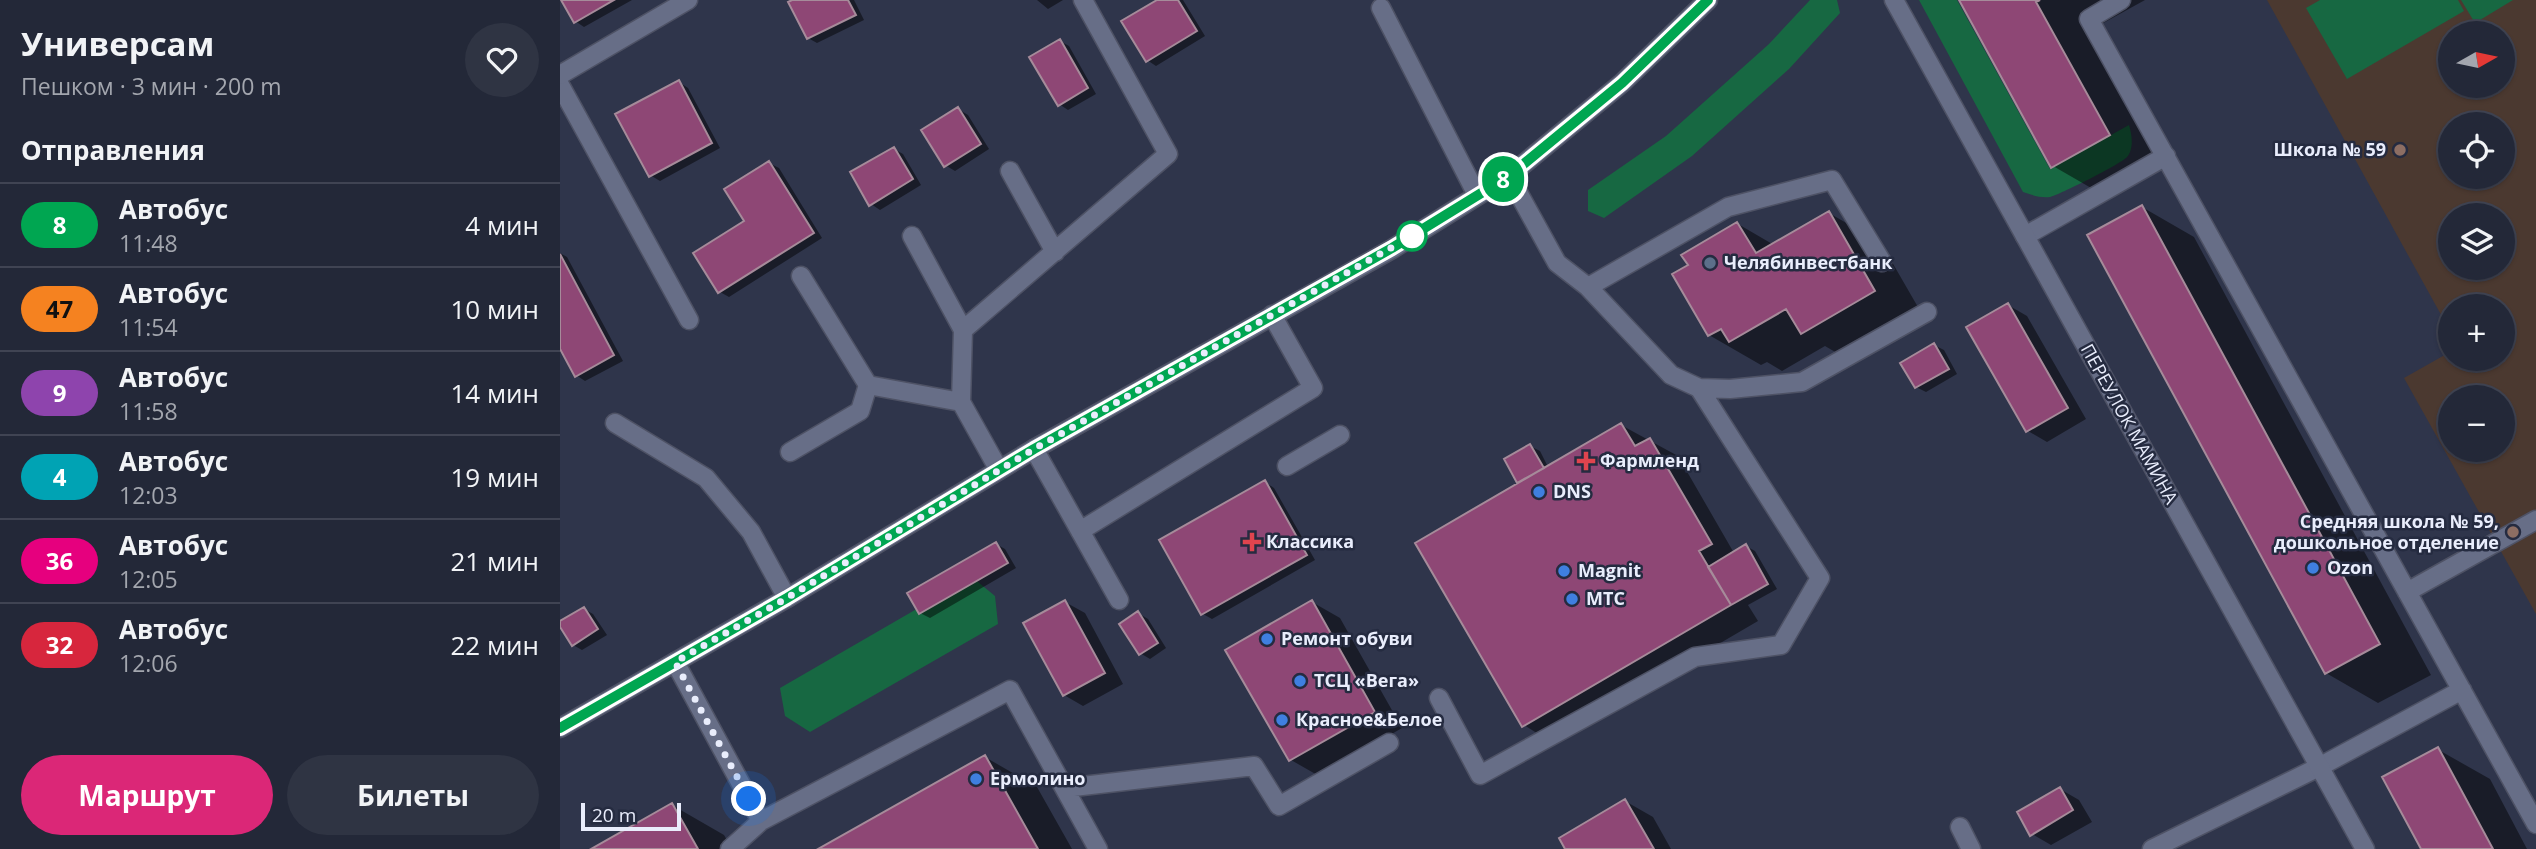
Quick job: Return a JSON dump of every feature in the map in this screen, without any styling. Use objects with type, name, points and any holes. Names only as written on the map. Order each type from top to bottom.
[{"type":"main road","points":[[560,75],[688,0]]},
{"type":"main road","points":[[963,330],[1168,155],[1083,0]]},
{"type":"main road","points":[[560,728],[787,598],[1034,449],[1392,248],[1509,176],[1622,83],[1708,0]]},
{"type":"main road","name":"ПЕРЕУЛОК МАМИНА","points":[[1894,0],[2365,849]]},
{"type":"main road","points":[[2121,0],[2089,19],[2536,824]]},
{"type":"main road","points":[[1381,8],[1478,195]]},
{"type":"main road","points":[[560,85],[689,320]]},
{"type":"main road","points":[[2025,236],[2166,156]]},
{"type":"main road","points":[[1010,171],[1055,252]]},
{"type":"main road","points":[[1509,176],[1557,263],[1588,287],[1671,375],[1699,388],[1730,389],[1801,382],[1927,312]]},
{"type":"main road","points":[[1588,287],[1728,207],[1832,180],[1882,262]]},
{"type":"main road","points":[[912,236],[963,330],[961,402],[999,470]]},
{"type":"main road","points":[[790,452],[860,411],[868,386],[802,276]]},
{"type":"main road","points":[[1080,531],[1313,388],[1272,315]]},
{"type":"main road","points":[[868,386],[961,402]]},
{"type":"main road","points":[[1439,698],[1480,775],[1695,657],[1782,645],[1820,578],[1699,388]]},
{"type":"main road","points":[[615,423],[706,478],[751,532],[787,598]]},
{"type":"main road","points":[[1287,466],[1340,435]]},
{"type":"main road","points":[[1034,449],[1119,600]]},
{"type":"main road","points":[[2407,592],[2536,520]]},
{"type":"main road","points":[[675,662],[761,821]]},
{"type":"main road","points":[[730,849],[761,821],[1010,690],[1098,849]]},
{"type":"main road","points":[[2152,849],[2319,767],[2462,690]]},
{"type":"main road","points":[[1065,788],[1254,766],[1279,806],[1389,743]]},
{"type":"main road","points":[[1960,827],[1971,849]]},
{"type":"shaded area","name":"Школа № 59","points":[[2267,0],[2536,0],[2536,614],[2451,462],[2515,462],[2515,385],[2438,385],[2438,439],[2404,378],[2438,359],[2438,371],[2515,371],[2515,294],[2438,294],[2438,309]]},
{"type":"green space","points":[[1810,0],[1837,0],[1840,13],[1789,69],[1692,156],[1604,218],[1588,211],[1588,190],[1666,136],[1769,44]]},
{"type":"green space","points":[[1919,0],[1957,0],[2050,169],[2129,125],[2132,146],[2127,157],[2090,179],[2050,197],[2023,192]]},
{"type":"green space","points":[[2320,0],[2458,0],[2464,11],[2447,21],[2438,21],[2438,26],[2347,79],[2306,8]]},
{"type":"green space","points":[[2461,0],[2513,0],[2478,21],[2474,21]]},
{"type":"green space","points":[[972,577],[995,596],[998,624],[810,732],[785,716],[780,688]]},
{"type":"building","points":[[561,0],[614,0],[574,23]]},
{"type":"building","points":[[848,0],[856,15],[807,39],[788,2]]},
{"type":"building","points":[[1157,0],[1178,0],[1197,31],[1146,62],[1121,21]]},
{"type":"building","points":[[1959,0],[2040,0],[2036,2],[2110,135],[2051,168]]},
{"type":"building","points":[[1060,39],[1088,88],[1058,106],[1029,57]]},
{"type":"building","points":[[679,80],[712,143],[649,177],[615,114]]},
{"type":"building","points":[[958,107],[981,144],[944,167],[921,130]]},
{"type":"building","points":[[894,147],[913,179],[869,206],[850,172]]},
{"type":"building","points":[[769,161],[814,233],[718,293],[693,253],[744,221],[724,189]]},
{"type":"building","points":[[2142,205],[2380,644],[2325,674],[2087,235]]},
{"type":"building","points":[[1829,211],[1875,291],[1801,334],[1786,309],[1729,342],[1721,329],[1708,336],[1672,274],[1688,265],[1681,255],[1737,222],[1756,253]]},
{"type":"building","points":[[560,254],[614,355],[575,377],[560,349]]},
{"type":"building","points":[[2008,303],[2068,408],[2026,432],[1966,327]]},
{"type":"building","points":[[1934,343],[1949,369],[1915,388],[1900,363]]},
{"type":"building","points":[[1621,423],[1635,446],[1650,438],[1712,544],[1699,551],[1731,605],[1522,727],[1415,543]]},
{"type":"building","points":[[1530,444],[1544,468],[1517,483],[1504,459]]},
{"type":"building","points":[[1265,480],[1307,555],[1201,615],[1159,540]]},
{"type":"building","points":[[996,542],[1008,563],[919,614],[907,593]]},
{"type":"building","points":[[1746,544],[1768,584],[1731,605],[1708,567]]},
{"type":"building","points":[[1065,600],[1105,673],[1063,696],[1023,623]]},
{"type":"building","name":"ТСЦ «Вега»","points":[[1312,600],[1375,712],[1289,761],[1225,650]]},
{"type":"building","points":[[584,607],[598,629],[572,646],[560,627],[560,621]]},
{"type":"building","points":[[1138,611],[1158,643],[1139,655],[1119,624]]},
{"type":"building","points":[[2438,747],[2493,849],[2421,849],[2382,777]]},
{"type":"building","points":[[985,755],[1038,849],[818,849]]},
{"type":"building","points":[[2060,787],[2073,810],[2030,836],[2017,812]]},
{"type":"building","points":[[1625,799],[1654,849],[1565,849],[1559,838]]},
{"type":"building","points":[[672,803],[698,849],[591,849]]},
{"type":"bus line","name":"8","points":[[560,728],[787,598],[1034,449],[1392,248],[1509,176],[1622,83],[1708,0]]},
{"type":"place","name":"Школа № 59","points":[[2400,150]]},
{"type":"place","name":"Челябинвестбанк","points":[[1710,263]]},
{"type":"place","name":"Фармленд","points":[[1586,461]]},
{"type":"place","name":"DNS","points":[[1539,492]]},
{"type":"place","name":"Средняя школа № 59, дошкольное отделение","points":[[2513,532]]},
{"type":"place","name":"Классика","points":[[1252,542]]},
{"type":"place","name":"Ozon","points":[[2313,568]]},
{"type":"place","name":"Magnit","points":[[1564,571]]},
{"type":"place","name":"МТС","points":[[1572,599]]},
{"type":"place","name":"Ремонт обуви","points":[[1267,639]]},
{"type":"place","name":"ТСЦ «Вега»","points":[[1300,681]]},
{"type":"place","name":"Красное&Белое","points":[[1282,720]]},
{"type":"place","name":"Ермолино","points":[[976,779]]},
{"type":"route","points":[[749,799],[675,662],[787,598],[1034,449],[1412,236]]}]
